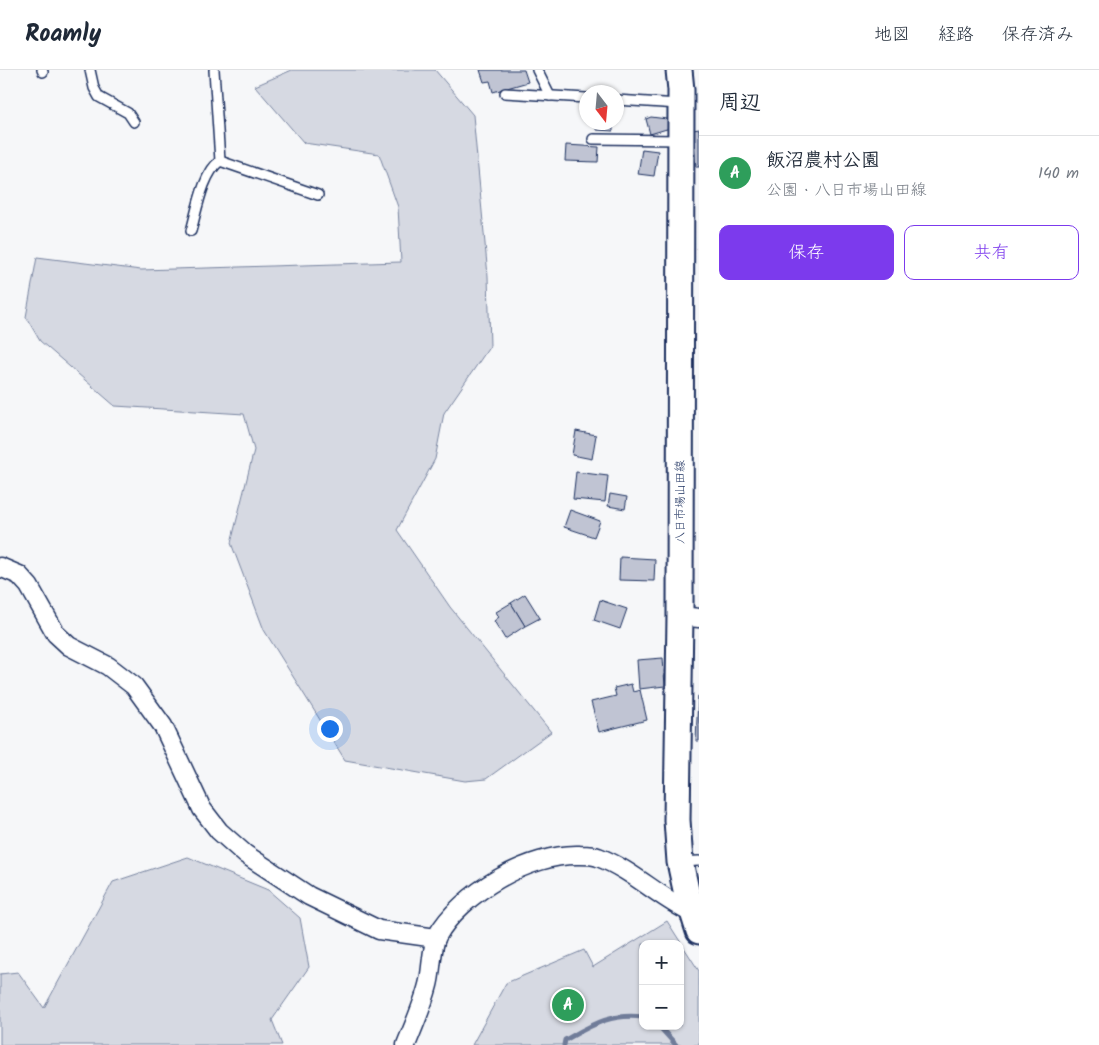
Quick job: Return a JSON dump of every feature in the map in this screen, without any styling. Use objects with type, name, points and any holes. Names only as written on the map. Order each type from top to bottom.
[{"type":"main road","name":"八日市場山田線","points":[[679,70],[690,617],[677,820],[690,861],[696,922]]},
{"type":"street","points":[[0,567],[19,575],[24,580],[56,634],[69,646],[108,666],[134,686],[163,726],[202,809],[219,831],[245,854],[309,896],[379,930],[436,938]]},
{"type":"street","points":[[406,1045],[428,984],[436,938],[447,921],[472,898],[502,876],[538,860],[563,855],[596,856],[622,868],[696,922]]},
{"type":"lane","points":[[90,70],[94,88],[99,97],[128,113],[134,122]]},
{"type":"lane","points":[[214,70],[220,161]]},
{"type":"lane","points":[[537,70],[550,96]]},
{"type":"lane","points":[[505,93],[579,98]]},
{"type":"lane","points":[[624,100],[681,104]]},
{"type":"lane","points":[[593,138],[681,140]]},
{"type":"lane","points":[[220,161],[318,195]]},
{"type":"lane","points":[[191,231],[202,191],[212,167],[220,161]]},
{"type":"shaded area","points":[[292,70],[435,70],[473,115],[488,276],[490,346],[444,413],[435,459],[397,530],[450,607],[551,732],[486,779],[465,781],[345,760],[264,630],[231,543],[254,450],[244,414],[115,406],[40,341],[26,317],[37,257],[141,270],[401,262],[398,207],[379,154],[304,143],[255,86]]},
{"type":"shaded area","points":[[188,857],[268,890],[300,918],[309,967],[272,1020],[282,1045],[0,1045],[0,974],[18,972],[44,1008],[113,882]]},
{"type":"shaded area","points":[[667,921],[679,940],[639,940],[639,1030],[684,1030],[684,948],[699,971],[699,1045],[472,1045],[506,983],[584,950],[593,967]]},
{"type":"building","points":[[480,70],[524,70],[528,82],[493,92],[490,81],[484,82]]},
{"type":"building","points":[[651,117],[667,119],[670,128],[650,134],[646,119]]},
{"type":"building","points":[[699,129],[699,167],[696,167],[693,130]]},
{"type":"building","points":[[566,145],[599,147],[598,162],[565,161]]},
{"type":"building","points":[[642,149],[658,151],[654,176],[638,174]]},
{"type":"building","points":[[576,431],[596,435],[592,459],[572,455]]},
{"type":"building","points":[[576,472],[608,476],[605,502],[573,499]]},
{"type":"building","points":[[610,494],[627,497],[625,509],[608,506]]},
{"type":"building","points":[[570,510],[600,521],[594,537],[564,527]]},
{"type":"building","points":[[620,557],[655,559],[654,581],[619,580]]},
{"type":"building","points":[[525,594],[540,618],[525,626],[511,603]]},
{"type":"building","points":[[600,600],[627,609],[620,629],[594,620]]},
{"type":"building","points":[[511,603],[525,626],[505,639],[494,621],[499,617],[496,612]]},
{"type":"building","points":[[663,658],[665,686],[639,689],[637,660]]},
{"type":"building","points":[[631,684],[633,692],[640,690],[647,720],[599,732],[591,702],[616,696],[614,688]]},
{"type":"building","points":[[698,696],[699,741],[696,741]]},
{"type":"waterway","points":[[564,1045],[565,1040],[602,1021],[621,1017],[639,1017]]},
{"type":"waterway","points":[[663,1030],[676,1045]]},
{"type":"place","name":"飯沼農村公園","points":[[568,1005]]}]
